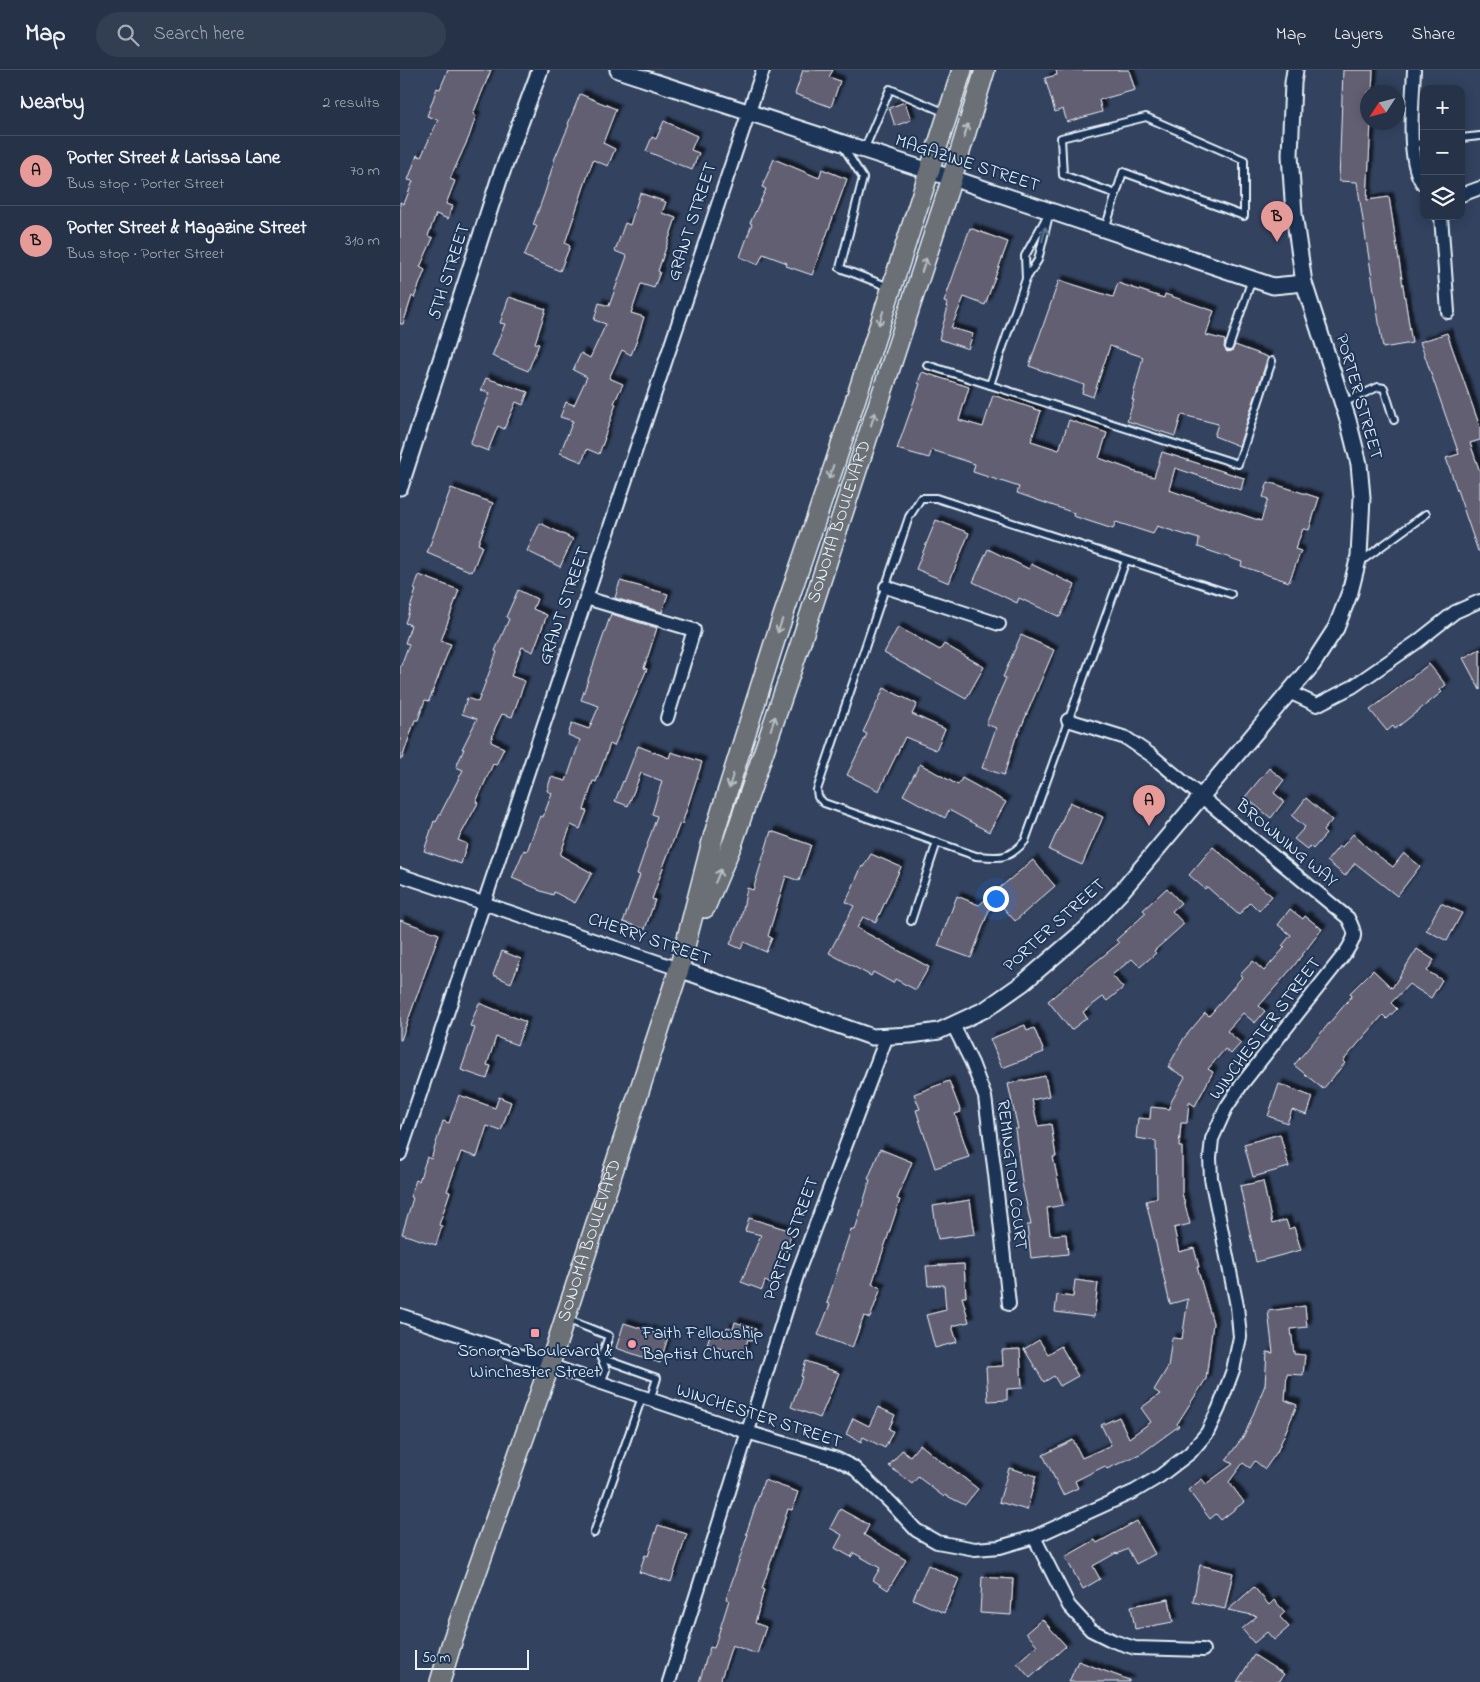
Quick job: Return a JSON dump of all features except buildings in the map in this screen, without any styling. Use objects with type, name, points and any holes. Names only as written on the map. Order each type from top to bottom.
[{"type":"main road","name":"SONOMA BOULEVARD","points":[[440,1682],[452,1642],[565,1319],[679,969],[717,825],[776,637],[962,70]]},
{"type":"main road","name":"SONOMA BOULEVARD","points":[[679,969],[733,842],[952,178],[985,70]]},
{"type":"street","name":"5TH STREET","points":[[400,487],[499,180],[540,70]]},
{"type":"street","name":"MAGAZINE STREET","points":[[618,70],[952,178],[1252,280],[1273,286],[1304,283]]},
{"type":"street","name":"GRANT STREET","points":[[400,1154],[762,70]]},
{"type":"street","name":"PORTER STREET","points":[[668,1682],[799,1269],[887,1036],[939,1031],[986,1009],[1023,983],[1087,928],[1121,892],[1312,666],[1336,628],[1350,592],[1359,556],[1362,497],[1359,464],[1343,403],[1304,283],[1294,214],[1290,155],[1295,70]]},
{"type":"street","points":[[1414,70],[1420,181]]},
{"type":"street","points":[[1465,194],[1480,188]]},
{"type":"street","points":[[1440,220],[1448,312]]},
{"type":"street","points":[[886,587],[999,624]]},
{"type":"street","points":[[586,598],[694,630],[667,718]]},
{"type":"street","points":[[1289,692],[1318,704],[1352,687],[1417,642],[1455,612],[1480,601]]},
{"type":"street","name":"BROWNING WAY","points":[[1068,720],[1126,738],[1151,755],[1348,918]]},
{"type":"street","name":"CHERRY STREET","points":[[400,875],[679,969],[872,1037],[887,1036]]},
{"type":"street","name":"WINCHESTER STREET","points":[[400,1316],[747,1432],[837,1459],[853,1467],[892,1503],[916,1530],[936,1542],[975,1549],[1000,1547],[1034,1537],[1144,1486],[1190,1453],[1207,1433],[1219,1408],[1233,1370],[1240,1337],[1237,1306],[1211,1178],[1210,1158],[1212,1139],[1226,1108],[1242,1084],[1346,952],[1354,939],[1355,931],[1348,918]]},
{"type":"street","name":"REMINGTON COURT","points":[[953,1025],[972,1063],[985,1097],[1009,1304]]},
{"type":"street","points":[[1034,1537],[1068,1606],[1091,1630],[1113,1641],[1135,1648],[1203,1650]]},
{"type":"lane","points":[[864,150],[890,89],[948,114]]},
{"type":"lane","points":[[1105,230],[1124,172],[1244,216],[1244,160],[1146,117],[1061,138],[1063,174],[1116,194]]},
{"type":"lane","points":[[1465,138],[1480,136]]},
{"type":"lane","points":[[840,142],[863,178],[840,268],[891,288]]},
{"type":"lane","points":[[1026,279],[1025,256],[1050,211]]},
{"type":"lane","points":[[990,386],[1026,279],[1038,260],[1050,211]]},
{"type":"lane","points":[[1229,347],[1252,280]]},
{"type":"lane","points":[[927,364],[990,386],[1238,464],[1272,361]]},
{"type":"lane","points":[[1343,403],[1378,387],[1384,388],[1394,420]]},
{"type":"lane","points":[[1126,560],[1025,840],[1016,851],[1000,858],[976,856],[824,803],[818,797],[817,790],[909,517],[921,498],[936,498],[1231,594]]},
{"type":"lane","points":[[1357,564],[1426,514]]},
{"type":"lane","points":[[911,921],[937,842]]},
{"type":"lane","points":[[565,1319],[609,1336],[601,1358],[606,1370],[601,1383]]},
{"type":"lane","points":[[594,1534],[646,1398],[657,1378],[601,1358]]},
{"type":"place","name":"Porter Street & Magazine Street","points":[[1277,242]]},
{"type":"place","name":"Porter Street & Larissa Lane","points":[[1149,826]]},
{"type":"place","name":"Sonoma Boulevard & Winchester Street","points":[[535,1333]]},
{"type":"place","name":"Faith Fellowship Baptist Church","points":[[632,1344]]}]
